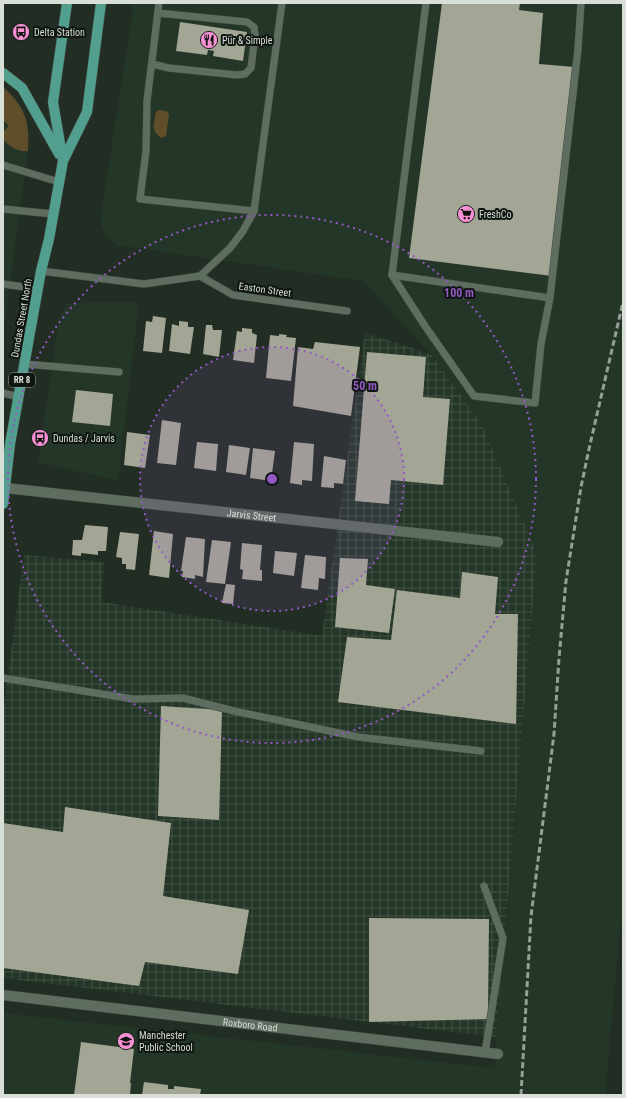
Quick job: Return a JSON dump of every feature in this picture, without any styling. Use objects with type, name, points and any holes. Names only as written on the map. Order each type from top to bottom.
[{"type":"main road","name":"Dundas Street North","points":[[63,161],[53,102],[66,3]]},
{"type":"main road","name":"Dundas Street North","points":[[3,504],[7,444],[19,397],[63,161],[87,112],[101,3]]},
{"type":"main road","points":[[98,27],[106,3]]},
{"type":"main road","points":[[3,73],[22,88],[63,161]]},
{"type":"street","name":"Jarvis Street","points":[[5,488],[498,542]]},
{"type":"street","name":"Roxboro Road","points":[[3,995],[498,1054]]},
{"type":"lane","points":[[159,3],[147,101],[146,152],[140,199],[254,211]]},
{"type":"lane","points":[[42,272],[144,284],[200,276],[230,248],[254,211],[282,3]]},
{"type":"lane","points":[[426,3],[392,275],[425,326],[474,396],[535,403],[541,344],[550,298],[578,49],[581,3]]},
{"type":"lane","points":[[152,64],[169,68],[237,75],[244,74],[251,68],[256,35],[254,27],[247,22],[158,13]]},
{"type":"lane","points":[[3,165],[59,182]]},
{"type":"lane","points":[[3,210],[53,214]]},
{"type":"lane","points":[[392,275],[550,298]]},
{"type":"lane","name":"Easton Street","points":[[200,276],[233,295],[347,311]]},
{"type":"lane","points":[[3,284],[38,289]]},
{"type":"lane","points":[[25,364],[119,372]]},
{"type":"lane","points":[[3,393],[19,397]]},
{"type":"lane","points":[[3,678],[133,698],[183,698],[242,713],[358,737],[481,751]]},
{"type":"lane","points":[[484,886],[503,938],[485,1053]]},
{"type":"shaded area","points":[[134,3],[623,3],[623,899],[605,1095],[3,1095],[3,1013],[494,1068],[537,554],[482,425],[431,354],[363,281],[117,245],[108,239],[101,227],[101,214]]},
{"type":"shaded area","points":[[3,87],[19,104],[27,120],[29,137],[3,334]]},
{"type":"shaded area","points":[[3,87],[16,101],[24,115],[28,131],[28,151],[21,151],[14,148],[3,140],[3,132],[9,126],[3,120]]},
{"type":"shaded area","points":[[158,110],[166,111],[169,114],[166,136],[162,138],[154,130],[156,112]]},
{"type":"shaded area","points":[[139,302],[118,481],[38,462],[59,318],[68,303]]},
{"type":"shaded area","points":[[365,333],[431,354],[482,425],[537,554],[496,1037],[3,978],[3,713],[24,555],[104,562],[101,602],[322,636]]},
{"type":"building","points":[[442,3],[520,3],[519,10],[543,13],[539,64],[575,67],[552,276],[409,258]]},
{"type":"building","points":[[180,22],[247,32],[243,61],[213,56],[214,51],[208,50],[207,55],[176,51]]},
{"type":"building","points":[[153,316],[166,318],[162,353],[143,351],[146,321],[152,322]]},
{"type":"building","points":[[179,321],[188,322],[188,327],[194,327],[190,354],[169,351],[172,324],[179,326]]},
{"type":"building","points":[[206,325],[212,325],[213,330],[222,330],[219,357],[203,354]]},
{"type":"building","points":[[242,328],[252,329],[252,333],[257,335],[254,363],[233,360],[237,331],[242,332]]},
{"type":"building","points":[[279,334],[287,335],[286,337],[296,338],[291,381],[266,378],[270,335],[279,336]]},
{"type":"building","points":[[315,342],[360,347],[351,416],[293,406],[298,347],[313,349]]},
{"type":"building","points":[[367,352],[426,357],[423,397],[450,399],[443,485],[391,480],[389,504],[355,501]]},
{"type":"building","points":[[76,390],[113,394],[110,426],[72,422]]},
{"type":"building","points":[[162,420],[181,423],[176,465],[157,463]]},
{"type":"building","points":[[127,432],[150,435],[145,468],[124,465]]},
{"type":"building","points":[[197,442],[218,444],[216,471],[194,468]]},
{"type":"building","points":[[294,442],[314,444],[312,481],[302,480],[302,485],[290,483]]},
{"type":"building","points":[[229,445],[250,448],[246,475],[226,472]]},
{"type":"building","points":[[253,448],[275,451],[271,481],[250,478]]},
{"type":"building","points":[[324,456],[346,460],[343,484],[334,483],[334,488],[321,487]]},
{"type":"building","points":[[85,525],[108,527],[106,551],[98,551],[98,555],[81,553],[81,556],[72,555],[73,540],[82,540]]},
{"type":"building","points":[[154,531],[173,534],[169,578],[149,575]]},
{"type":"building","points":[[120,532],[139,534],[135,570],[126,569],[126,564],[122,564],[122,558],[116,557]]},
{"type":"building","points":[[186,537],[205,539],[203,577],[195,575],[195,579],[182,577],[183,571],[181,571]]},
{"type":"building","points":[[212,540],[231,542],[225,584],[206,582]]},
{"type":"building","points":[[242,543],[262,545],[260,570],[262,570],[262,581],[242,579],[243,570],[240,569]]},
{"type":"building","points":[[275,551],[297,553],[294,576],[273,573]]},
{"type":"building","points":[[305,555],[326,557],[325,579],[319,578],[318,590],[301,588]]},
{"type":"building","points":[[340,558],[368,559],[366,585],[395,589],[389,633],[335,627]]},
{"type":"building","points":[[462,572],[498,577],[495,614],[518,614],[516,724],[338,702],[347,637],[391,640],[397,590],[460,598]]},
{"type":"building","points":[[226,584],[235,585],[233,604],[222,603]]},
{"type":"building","points":[[161,706],[222,710],[219,820],[158,816]]},
{"type":"building","points":[[65,807],[171,823],[163,896],[249,910],[238,974],[145,962],[139,986],[3,968],[3,823],[63,832]]},
{"type":"building","points":[[369,918],[489,919],[488,1019],[369,1022]]},
{"type":"building","points":[[81,1042],[134,1049],[130,1095],[74,1095]]},
{"type":"building","points":[[144,1082],[168,1085],[168,1089],[174,1089],[174,1086],[201,1089],[200,1095],[142,1095]]},
{"type":"railway","points":[[521,1095],[531,916],[554,734],[566,581],[581,487],[623,302]]},
{"type":"place","name":"Delta Station","points":[[21,32]]},
{"type":"place","name":"Pür & Simple","points":[[209,40]]},
{"type":"place","name":"FreshCo","points":[[466,214]]},
{"type":"place","name":"Dundas / Jarvis","points":[[40,438]]},
{"type":"place","name":"Manchester Public School","points":[[126,1041]]}]
